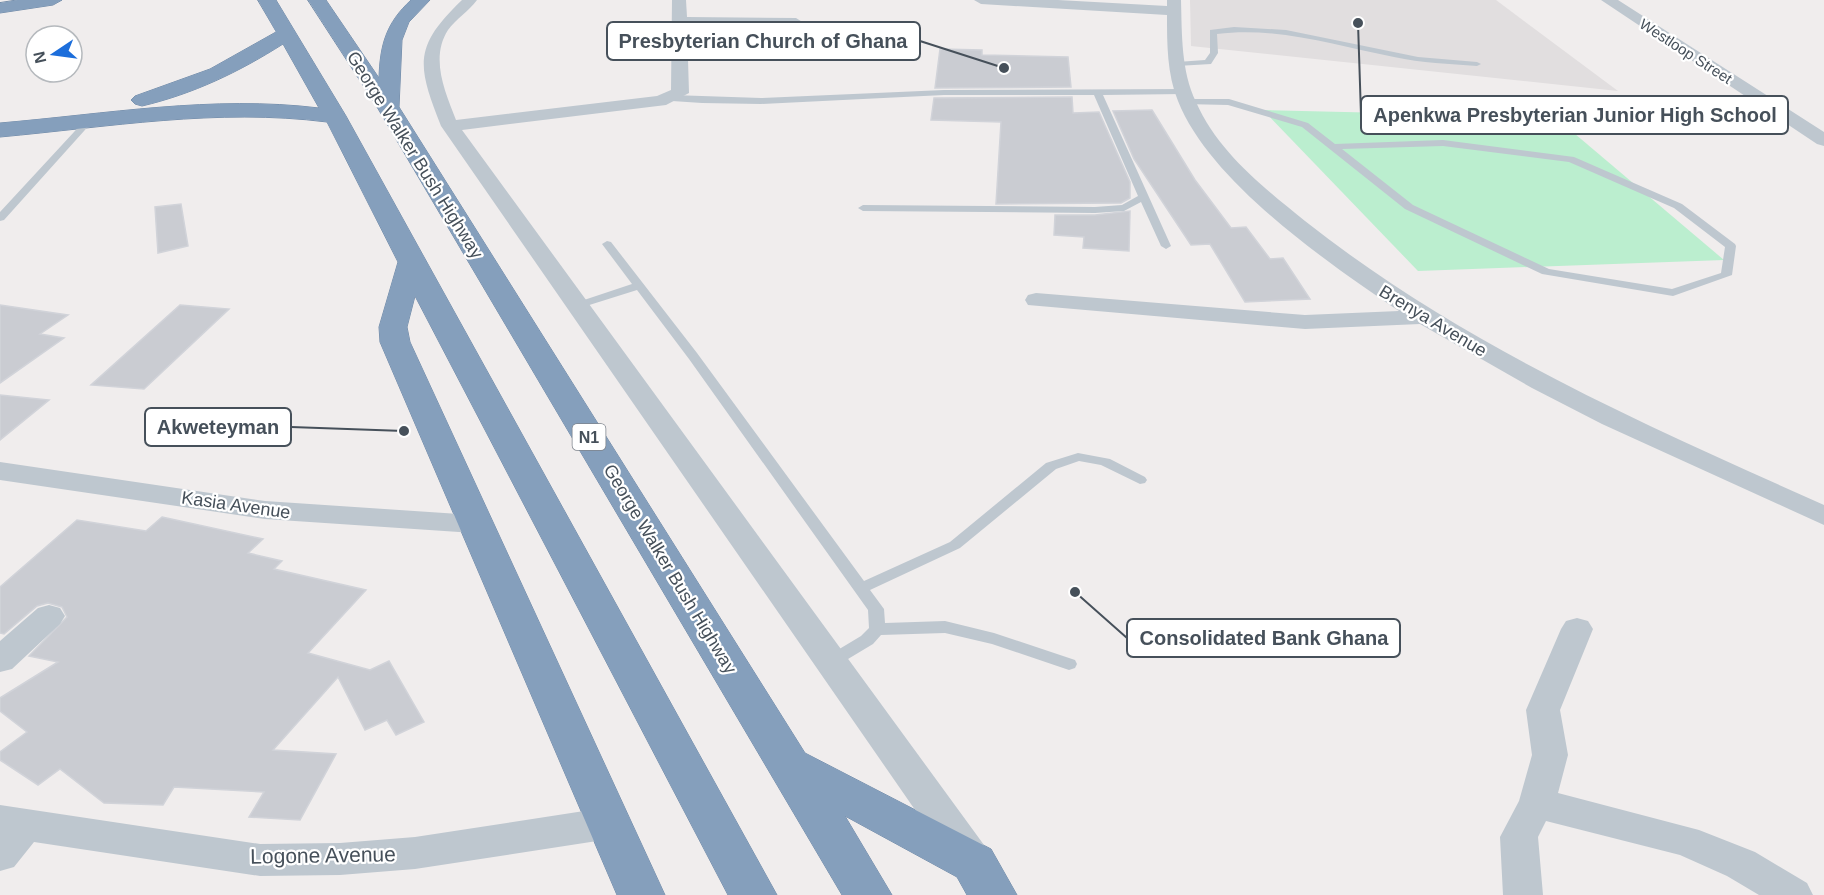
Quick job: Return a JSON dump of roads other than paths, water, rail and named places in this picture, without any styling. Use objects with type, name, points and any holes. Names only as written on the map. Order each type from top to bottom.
[{"type":"highway","points":[[0,8],[53,0]]},
{"type":"highway","points":[[267,0],[335,116],[411,262],[753,895]]},
{"type":"highway","name":"George Walker Bush Highway","points":[[317,0],[388,107],[868,895]]},
{"type":"highway","points":[[388,107],[391,81],[389,58],[394,35],[401,20],[421,0]]},
{"type":"highway","points":[[0,120],[94,111],[170,93],[239,64],[287,34]]},
{"type":"highway","points":[[0,130],[229,107],[299,110],[335,116]]},
{"type":"highway","points":[[411,262],[393,327],[395,342],[641,895]]},
{"type":"highway","points":[[791,766],[983,879]]},
{"type":"street","points":[[470,0],[440,31],[430,60],[433,81],[450,126],[832,661],[983,879]]},
{"type":"street","points":[[450,126],[672,98],[680,93],[679,0]]},
{"type":"street","points":[[981,0],[1174,6]]},
{"type":"street","name":"Westloop Street","points":[[1608,0],[1824,140]]},
{"type":"street","name":"Brenya Avenue","points":[[1174,6],[1177,64],[1186,97],[1227,163],[1255,190],[1348,267],[1423,317],[1524,375],[1824,516]]},
{"type":"street","points":[[680,21],[796,23]]},
{"type":"street","points":[[1035,300],[1305,322],[1423,317]]},
{"type":"street","name":"Kasia Avenue","points":[[0,471],[265,510],[474,524]]},
{"type":"street","points":[[0,660],[49,616]]},
{"type":"street","points":[[1523,895],[1519,837],[1537,803],[1550,755],[1543,710],[1577,629]]},
{"type":"street","points":[[1537,803],[1686,841],[1742,864],[1793,895]]},
{"type":"street","points":[[0,855],[13,823]]},
{"type":"street","name":"Logone Avenue","points":[[13,823],[260,860],[340,859],[415,854],[610,823]]},
{"type":"lane","points":[[1177,64],[1209,62],[1214,53],[1213,32],[1227,29],[1256,30],[1418,59],[1477,64]]},
{"type":"lane","points":[[672,98],[747,101],[952,92],[1186,97],[1229,102],[1305,125],[1409,207],[1546,273],[1673,293],[1726,275],[1731,246],[1678,206],[1571,159],[1443,142],[1333,147]]},
{"type":"lane","points":[[1098,94],[1166,246]]},
{"type":"lane","points":[[0,218],[89,121]]},
{"type":"lane","points":[[863,208],[1095,210],[1124,208],[1145,196]]},
{"type":"lane","points":[[607,244],[693,356],[876,609],[877,629],[867,640],[832,661]]},
{"type":"lane","points":[[579,305],[638,286]]},
{"type":"lane","points":[[861,588],[955,545],[1051,466],[1078,457],[1105,462],[1140,480]]},
{"type":"lane","points":[[877,629],[945,627],[994,639],[1069,663]]},
{"type":"place","name":"Apenkwa Presbyterian Junior High School","points":[[1358,23]]},
{"type":"place","name":"Presbyterian Church of Ghana","points":[[1004,68]]},
{"type":"place","name":"Akweteyman","points":[[404,431]]},
{"type":"place","name":"Consolidated Bank Ghana","points":[[1075,592]]}]
